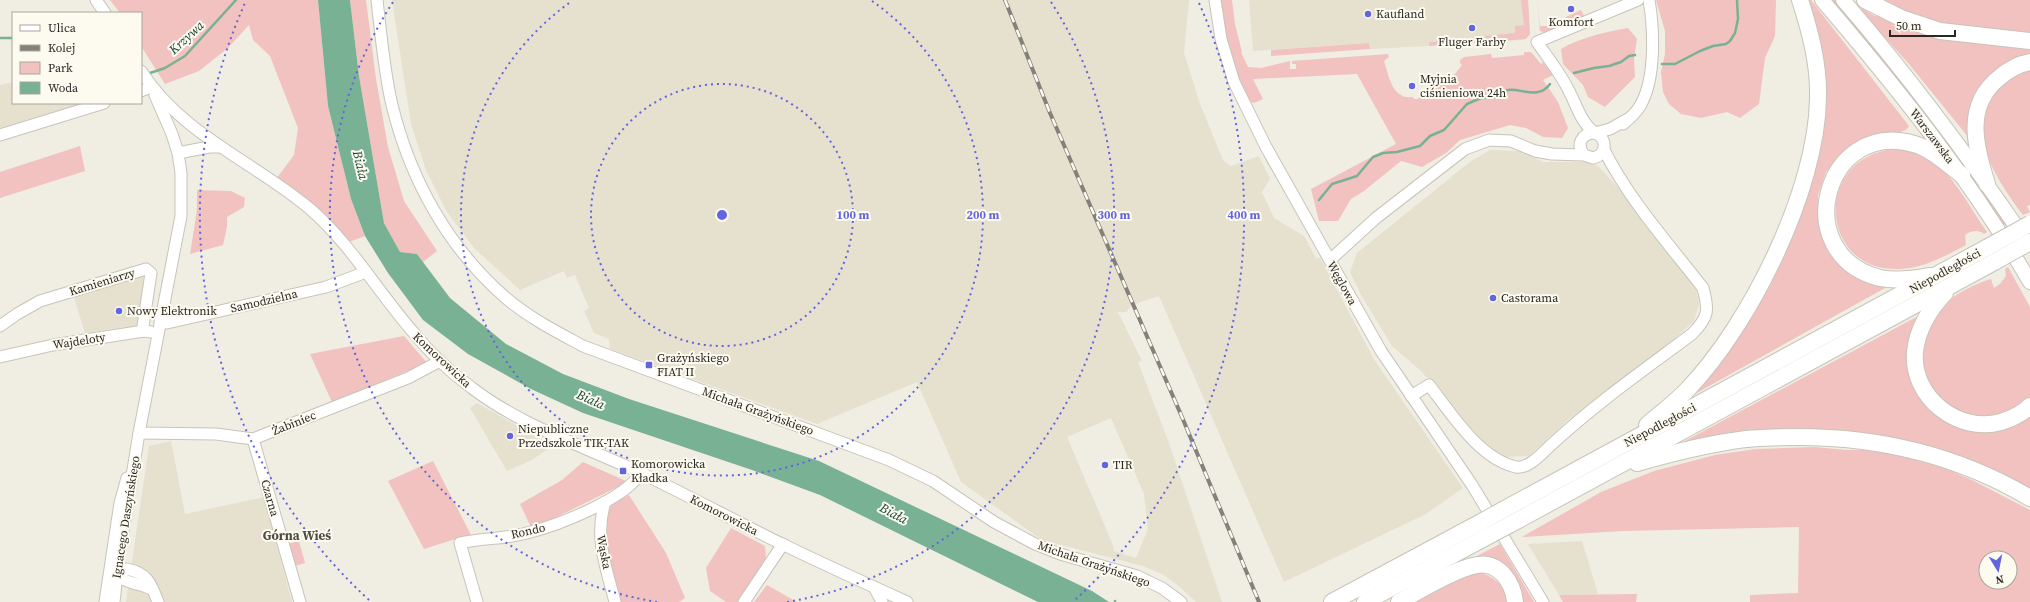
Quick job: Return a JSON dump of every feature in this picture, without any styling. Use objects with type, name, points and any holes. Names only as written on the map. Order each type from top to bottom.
[{"type":"highway","points":[[1624,444],[1688,389],[1728,337],[1766,272],[1799,197],[1809,164],[1816,132],[1818,98],[1812,42],[1800,0]]},
{"type":"highway","points":[[1865,0],[1901,18],[1940,31],[2030,41]]},
{"type":"highway","points":[[1987,184],[1979,160],[1975,117],[1982,99],[1991,84],[2006,72],[2030,62]]},
{"type":"highway","points":[[1936,275],[1900,279],[1881,278],[1864,272],[1849,263],[1838,250],[1831,238],[1826,209],[1827,194],[1832,180],[1840,167],[1863,148],[1878,142],[1895,141],[1914,144],[1928,149],[1962,175]]},
{"type":"highway","name":"Niepodległości","points":[[1365,602],[1624,444],[2030,224]]},
{"type":"highway","name":"Niepodległości","points":[[1505,518],[1601,474],[2030,244]]},
{"type":"highway","points":[[1954,284],[1930,310],[1919,336],[1915,351],[1916,364],[1925,391],[1943,411],[1956,419],[1969,423],[1994,424],[2012,418],[2030,406]]},
{"type":"highway","points":[[1601,474],[1666,454],[1733,440],[1775,437],[1820,437],[1864,440],[1914,450],[1954,462],[1985,475],[2030,498]]},
{"type":"highway","name":"Niepodległości","points":[[1332,602],[1487,528]]},
{"type":"highway","points":[[1399,602],[1462,569],[1474,565],[1487,564],[1499,570],[1508,579],[1513,590],[1515,602]]},
{"type":"main road","name":"Warszawska","points":[[1822,0],[1888,79],[1962,175],[2030,282]]},
{"type":"main road","name":"Warszawska","points":[[1843,0],[1911,82],[2030,244]]},
{"type":"street","points":[[96,0],[103,12]]},
{"type":"street","name":"Michała Grażyńskiego","points":[[377,0],[392,103],[401,138],[414,173],[426,198],[452,238],[473,265],[506,299],[558,333],[584,346],[890,460],[933,481],[994,522],[1035,544],[1060,554],[1137,576],[1162,588],[1181,602]]},
{"type":"street","name":"Węglowa","points":[[1215,0],[1226,58],[1243,102],[1381,351],[1472,485],[1543,602]]},
{"type":"street","points":[[1625,188],[1604,146],[1602,137],[1589,129],[1575,105],[1569,91],[1537,42],[1638,0]]},
{"type":"street","points":[[1330,260],[1376,218],[1465,149],[1489,140],[1511,141],[1535,151],[1552,154],[1589,157],[1601,155],[1604,146],[1639,107],[1649,82],[1652,31],[1649,0]]},
{"type":"street","name":"Komorowicka","points":[[142,74],[147,87],[196,130],[219,147],[273,181],[310,209],[332,231],[414,333],[440,362],[472,388],[507,412],[548,433],[641,473],[783,544],[907,602]]},
{"type":"street","name":"Ignacego Daszyńskiego","points":[[111,600],[106,586],[114,558],[120,503],[139,433],[181,216],[181,173],[178,153],[165,115],[147,87]]},
{"type":"street","points":[[0,135],[101,104]]},
{"type":"street","points":[[1411,396],[1429,385],[1476,444],[1500,462],[1518,467],[1534,461],[1571,426],[1692,334],[1704,322],[1707,305],[1703,288],[1625,188],[1601,163],[1581,151],[1575,105]]},
{"type":"street","points":[[1552,154],[1573,148],[1585,136],[1610,129],[1628,119]]},
{"type":"street","points":[[178,153],[209,147],[219,147]]},
{"type":"street","name":"Kamieniarzy","points":[[0,326],[40,301],[146,269],[151,274],[143,326],[144,331]]},
{"type":"street","name":"Samodzielna","points":[[159,328],[167,323],[326,286],[366,272]]},
{"type":"street","name":"Wajdeloty","points":[[0,357],[53,345],[159,328]]},
{"type":"street","name":"Żabiniec","points":[[253,440],[408,378],[440,362]]},
{"type":"street","points":[[139,433],[216,434],[253,440]]},
{"type":"street","name":"Czarna","points":[[253,440],[300,602]]},
{"type":"street","name":"Rondo","points":[[477,602],[460,543],[526,534],[558,524],[623,492],[641,473]]},
{"type":"street","name":"Wąska","points":[[605,502],[600,522],[600,540],[615,602]]},
{"type":"street","points":[[744,602],[783,544]]},
{"type":"street","points":[[114,558],[127,569],[144,575],[158,602]]},
{"type":"street","points":[[114,558],[116,575],[127,583],[140,584],[153,590]]},
{"type":"street","points":[[106,586],[116,575],[127,569]]},
{"type":"street","name":"Ignacego Daszyńskiego","points":[[111,600],[116,575]]},
{"type":"street","points":[[111,600],[127,583]]},
{"type":"street","points":[[874,587],[882,602]]},
{"type":"shaded area","points":[[392,0],[1189,0],[1184,53],[1200,104],[1223,160],[1231,166],[1259,156],[1270,179],[1262,192],[1274,218],[1304,236],[1316,258],[1320,258],[1375,361],[1463,488],[1426,514],[1284,582],[1159,296],[1131,306],[1126,312],[1118,312],[1142,361],[1138,362],[1169,443],[1222,602],[1196,602],[1164,575],[1143,566],[1042,540],[961,482],[917,382],[817,424],[610,349],[609,339],[594,333],[584,311],[589,308],[575,275],[567,278],[564,271],[520,290],[474,248],[447,212],[426,170],[411,124]],"holes":[[[1111,418],[1144,494],[1148,529],[1136,558],[1114,551],[1113,545],[1067,437]]]},
{"type":"shaded area","points":[[1249,0],[1528,0],[1530,34],[1523,40],[1429,46],[1370,49],[1369,43],[1253,51]]},
{"type":"shaded area","points":[[12,82],[12,104],[83,104],[0,129],[0,85]]},
{"type":"shaded area","points":[[1490,150],[1518,151],[1544,162],[1591,162],[1599,167],[1622,192],[1691,280],[1697,292],[1699,304],[1694,321],[1670,343],[1568,420],[1529,456],[1504,457],[1482,441],[1421,371],[1392,346],[1361,295],[1350,272],[1357,253],[1471,161]]},
{"type":"shaded area","points":[[141,273],[146,278],[139,325],[85,333],[73,294]]},
{"type":"shaded area","name":"Niepubliczne Przedszkole TIK-TAK","points":[[477,403],[552,446],[532,460],[507,471],[470,408]]},
{"type":"shaded area","points":[[171,441],[185,514],[264,497],[292,602],[126,602],[149,446]]},
{"type":"shaded area","points":[[1582,541],[1598,594],[1559,595],[1528,544]]},
{"type":"green space","points":[[110,0],[318,0],[328,106],[351,199],[365,236],[349,242],[276,179],[294,155],[298,128],[270,56],[253,40],[249,25],[228,48],[199,71],[165,84],[142,48],[142,12],[119,12]]},
{"type":"green space","points":[[350,0],[366,0],[376,79],[388,147],[404,201],[437,251],[423,262],[417,254],[400,252],[384,223],[359,76]]},
{"type":"green space","points":[[1219,0],[1232,0],[1241,52],[1248,67],[1261,68],[1290,61],[1290,69],[1296,69],[1296,64],[1292,64],[1292,61],[1388,54],[1389,57],[1384,61],[1392,86],[1400,95],[1413,97],[1414,99],[1418,99],[1420,95],[1455,74],[1462,65],[1460,60],[1464,57],[1491,54],[1492,58],[1524,55],[1524,52],[1531,52],[1541,64],[1543,62],[1553,75],[1543,80],[1558,102],[1568,128],[1562,138],[1543,137],[1526,128],[1510,125],[1460,140],[1446,153],[1422,167],[1401,161],[1364,191],[1351,199],[1338,221],[1319,221],[1311,189],[1396,144],[1357,74],[1253,79],[1263,99],[1254,103],[1249,101],[1234,64]]},
{"type":"green space","points":[[1521,0],[1528,0],[1530,34],[1526,39],[1429,46],[1429,43],[1431,42],[1485,38],[1485,36],[1515,33],[1515,26],[1524,25]]},
{"type":"green space","points":[[1537,0],[1540,26],[1561,26],[1545,33],[1540,31]]},
{"type":"green space","points":[[1656,0],[1776,0],[1775,36],[1765,58],[1759,104],[1740,118],[1727,112],[1701,118],[1681,114],[1669,104],[1663,92],[1661,72],[1665,54],[1665,31]]},
{"type":"green space","points":[[1805,0],[1811,0],[1909,126],[1906,130],[1900,132],[1883,134],[1861,140],[1845,150],[1826,172],[1818,195],[1818,217],[1824,238],[1885,288],[1684,400],[1755,308],[1789,245],[1814,175],[1824,131],[1826,99],[1825,76]]},
{"type":"green space","points":[[1829,0],[1835,0],[1940,128],[2007,223],[2003,225],[1973,181]]},
{"type":"green space","points":[[1871,0],[2030,0],[2030,38],[1957,31]]},
{"type":"green space","points":[[1862,8],[1875,16],[1885,16],[2030,46],[2030,57],[2011,62],[1969,138],[1909,64],[1860,10]]},
{"type":"green space","points":[[1581,10],[1584,16],[1568,22],[1566,17]]},
{"type":"green space","points":[[1628,28],[1637,39],[1634,58],[1635,77],[1605,107],[1588,97],[1583,85],[1563,64],[1561,49],[1585,38]]},
{"type":"green space","points":[[1369,43],[1370,49],[1271,56],[1271,50]]},
{"type":"green space","points":[[2030,68],[2030,205],[2027,206],[2030,212],[2023,215],[2003,187],[1994,171],[1987,154],[1983,138],[1982,121],[1987,105],[2005,81],[2008,78]]},
{"type":"green space","points":[[80,146],[85,171],[0,198],[0,172]]},
{"type":"green space","points":[[1896,149],[1907,150],[1926,156],[1944,170],[1960,190],[1987,232],[1984,234],[1977,231],[1970,232],[1965,235],[1966,245],[1934,261],[1909,268],[1900,269],[1873,265],[1853,253],[1841,234],[1836,213],[1839,191],[1850,171],[1869,156]]},
{"type":"green space","points":[[197,190],[231,191],[245,198],[244,207],[227,217],[227,227],[223,245],[190,254],[197,210]]},
{"type":"green space","points":[[2008,267],[2030,307],[2030,397],[2018,407],[2001,414],[1991,416],[1975,415],[1956,409],[1942,399],[1931,386],[1925,370],[1923,354],[1925,337],[1932,320],[1944,305],[1966,289],[1979,283],[1991,279],[1994,288],[2000,284],[2006,276],[2005,269]]},
{"type":"green space","points":[[1922,314],[1914,388],[1927,407],[1947,422],[1968,431],[1993,432],[2015,425],[2030,416],[2030,491],[1953,456],[1908,441],[1862,434],[1672,448]]},
{"type":"green space","points":[[404,336],[427,363],[332,402],[310,354]]},
{"type":"green space","points":[[1814,447],[1847,450],[1876,450],[1938,465],[1974,481],[2030,510],[2030,602],[1750,602],[1750,595],[1798,593],[1799,527],[1622,531],[1522,537],[1601,492],[1654,471],[1715,455],[1756,449]]},
{"type":"green space","points":[[433,461],[472,537],[452,540],[424,549],[388,481]]},
{"type":"green space","points":[[583,462],[628,482],[532,529],[520,504],[562,480]]},
{"type":"green space","points":[[629,495],[666,553],[685,598],[679,602],[620,602],[608,556],[604,531],[607,511],[611,505]]},
{"type":"green space","points":[[731,528],[765,546],[766,560],[737,602],[726,602],[710,591],[706,568]]},
{"type":"green space","points":[[299,541],[305,563],[295,566],[288,544]]},
{"type":"green space","points":[[1500,544],[1534,602],[1522,602],[1486,559],[1473,558]]},
{"type":"green space","points":[[1480,572],[1498,583],[1504,591],[1506,602],[1412,602],[1463,575]]},
{"type":"green space","points":[[767,585],[797,602],[754,602]]},
{"type":"green space","points":[[1637,594],[1636,602],[1563,602],[1559,595]]},
{"type":"water","name":"Biała","points":[[318,0],[350,0],[359,76],[384,223],[400,252],[417,254],[450,298],[506,344],[563,374],[629,399],[819,461],[1092,591],[1109,602],[1038,602],[820,495],[752,470],[583,413],[531,389],[468,354],[423,320],[388,273],[365,236],[351,199],[328,106]]},
{"type":"waterway","name":"Krzywa","points":[[147,74],[165,68],[185,56],[236,0]]},
{"type":"waterway","points":[[1662,64],[1675,64],[1700,51],[1713,46],[1726,44],[1730,41],[1735,33],[1738,19],[1737,0]]},
{"type":"waterway","name":"Krzywa","points":[[0,38],[12,38]]},
{"type":"waterway","points":[[1574,73],[1609,66],[1621,62],[1629,56],[1635,55]]},
{"type":"waterway","points":[[1319,200],[1332,184],[1357,176],[1373,157],[1383,153],[1397,152],[1420,146],[1430,136],[1444,130],[1467,104],[1481,98],[1497,97],[1502,92],[1509,90],[1537,92],[1544,90],[1550,84]]},
{"type":"railway","points":[[1005,0],[1050,113],[1182,417],[1259,602]]},
{"type":"place","name":"Komfort","points":[[1571,9]]},
{"type":"place","name":"Kaufland","points":[[1368,14]]},
{"type":"place","name":"Fluger Farby","points":[[1472,28]]},
{"type":"place","name":"Myjnia ciśnieniowa 24h","points":[[1412,86]]},
{"type":"place","name":"Castorama","points":[[1493,298]]},
{"type":"place","name":"Nowy Elektronik","points":[[119,311]]},
{"type":"place","name":"Grażyńskiego FIAT II","points":[[649,365]]},
{"type":"place","name":"Niepubliczne Przedszkole TIK-TAK","points":[[510,436]]},
{"type":"place","name":"TIR","points":[[1105,465]]},
{"type":"place","name":"Komorowicka Kładka","points":[[623,471]]},
{"type":"district","name":"Górna Wieś","points":[[297,535]]}]
